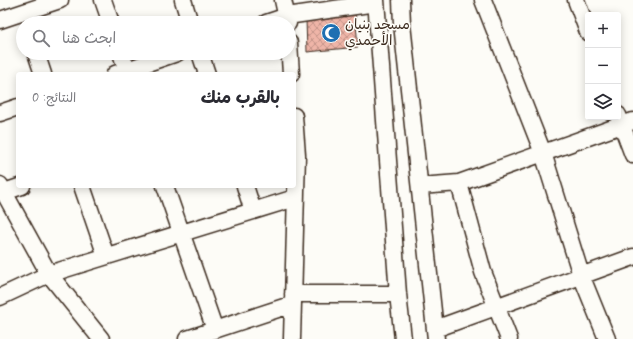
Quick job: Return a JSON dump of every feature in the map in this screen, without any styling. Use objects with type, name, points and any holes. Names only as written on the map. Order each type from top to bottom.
[{"type":"street","points":[[0,20],[60,0]]},
{"type":"street","points":[[103,0],[108,16]]},
{"type":"street","points":[[183,0],[188,16]]},
{"type":"street","points":[[283,0],[286,16]]},
{"type":"street","points":[[401,0],[402,24],[436,334],[496,306],[633,257]]},
{"type":"street","points":[[483,0],[543,153],[581,275],[607,339]]},
{"type":"street","points":[[576,0],[585,24]]},
{"type":"street","points":[[296,18],[376,2],[398,294],[403,339]]},
{"type":"street","points":[[38,60],[42,72]]},
{"type":"street","points":[[122,60],[123,72]]},
{"type":"street","points":[[126,72],[158,60]]},
{"type":"street","points":[[202,60],[206,72]]},
{"type":"street","points":[[290,60],[291,72]]},
{"type":"street","points":[[382,89],[409,86]]},
{"type":"street","points":[[0,113],[16,107]]},
{"type":"street","points":[[420,186],[459,183],[543,153],[624,121],[633,155]]},
{"type":"street","points":[[296,142],[296,176]]},
{"type":"street","points":[[459,183],[483,272],[509,339]]},
{"type":"street","points":[[16,187],[2,188],[49,274],[101,339]]},
{"type":"street","points":[[83,188],[106,256]]},
{"type":"street","points":[[166,188],[181,233],[209,334]]},
{"type":"street","points":[[246,188],[253,211]]},
{"type":"street","points":[[292,339],[295,188]]},
{"type":"street","points":[[0,297],[49,274],[295,198]]},
{"type":"street","points":[[187,339],[209,334],[293,299],[398,294]]},
{"type":"building","name":"مسجد بنيان الأحمدي","points":[[355,12],[358,47],[307,52],[306,20],[329,19],[330,14]]},
{"type":"place","name":"مسجد بنيان الأحمدي","points":[[331,33]]}]
